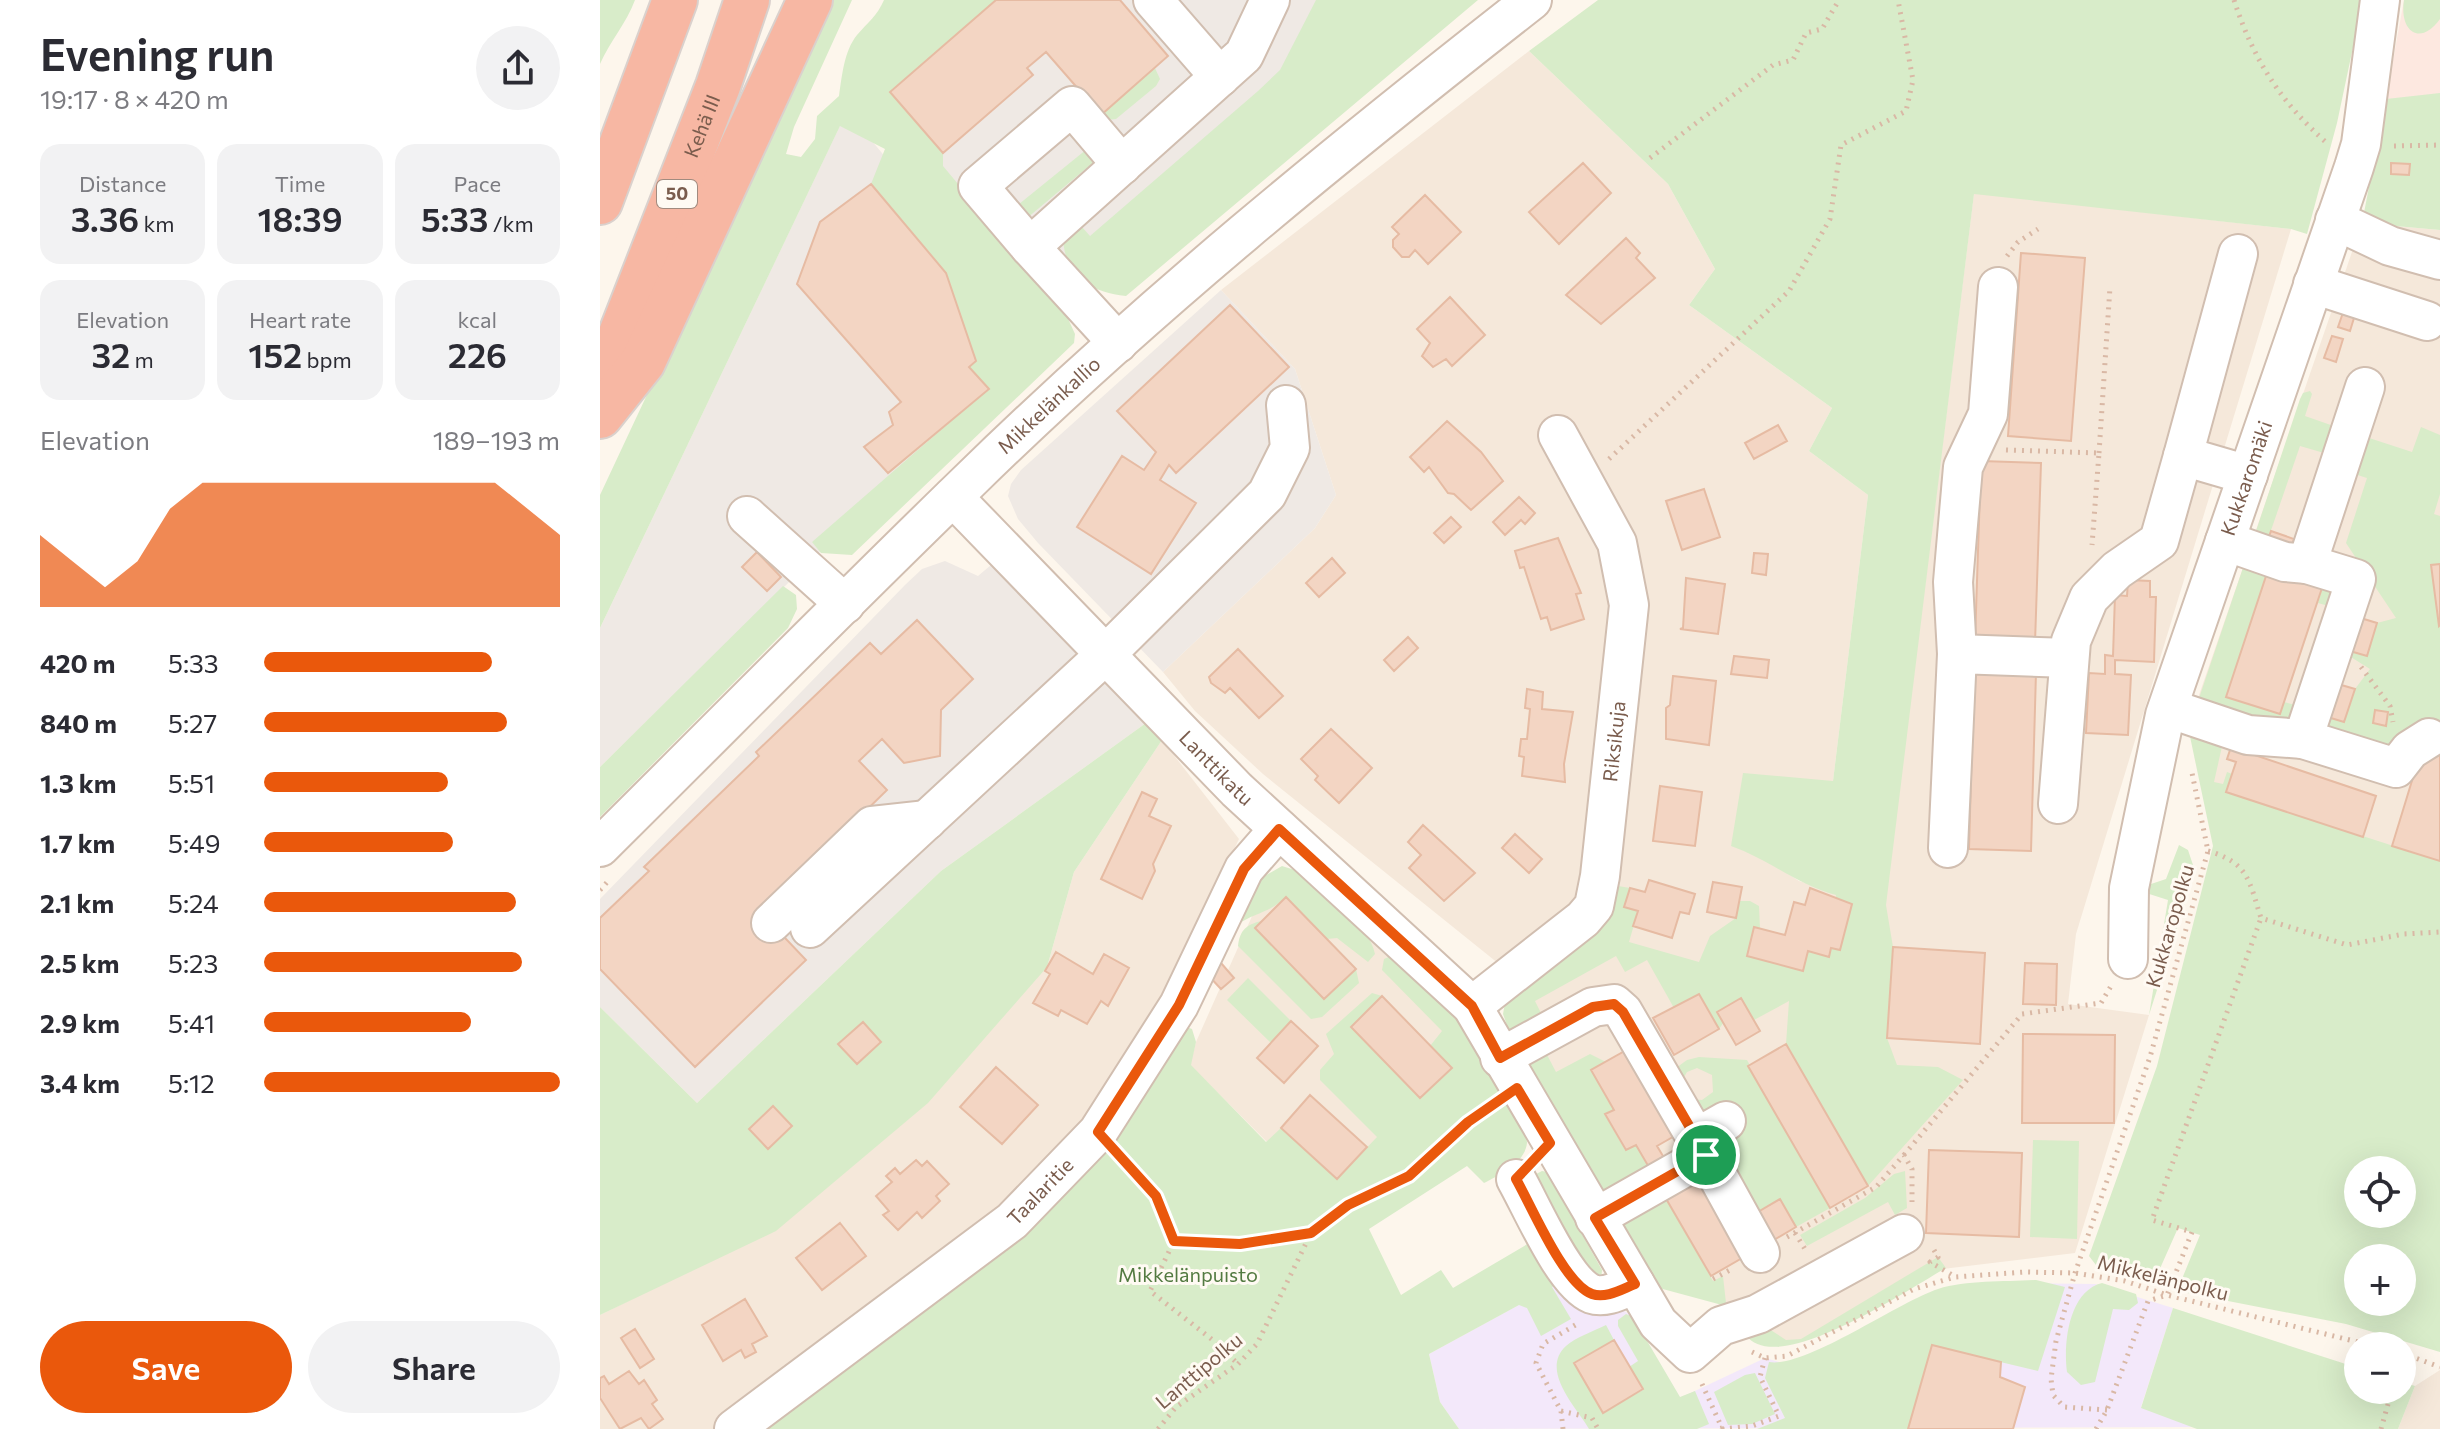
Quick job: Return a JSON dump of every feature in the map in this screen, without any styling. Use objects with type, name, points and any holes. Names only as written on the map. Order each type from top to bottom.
[{"type":"highway","points":[[600,202],[675,0]]},
{"type":"highway","name":"Kehä III","points":[[600,385],[707,114],[747,0]]},
{"type":"highway","points":[[600,416],[643,362],[810,0]]},
{"type":"street","points":[[1153,0],[1220,77]]},
{"type":"street","points":[[1030,247],[1244,55],[1270,0]]},
{"type":"street","name":"Mikkelänkallio","points":[[600,847],[953,497],[1118,343],[1340,150],[1532,0]]},
{"type":"street","name":"Kukkaromäki","points":[[2128,959],[2129,888],[2168,708],[2354,167],[2380,0]]},
{"type":"street","points":[[1118,343],[978,186],[1072,106],[1122,165]]},
{"type":"street","points":[[2335,220],[2390,246],[2440,260]]},
{"type":"street","points":[[2058,804],[2071,641],[2089,598],[2159,541],[2238,254]]},
{"type":"street","points":[[2313,284],[2427,321]]},
{"type":"street","points":[[1948,848],[1957,654],[1953,582],[1963,467],[1988,414],[1998,287]]},
{"type":"street","points":[[2307,564],[2365,387]]},
{"type":"street","points":[[810,928],[1105,655],[1267,494],[1290,448],[1286,405]]},
{"type":"street","name":"Riksikuja","points":[[1472,1006],[1583,919],[1594,906],[1629,605],[1617,543],[1558,435]]},
{"type":"street","points":[[2183,456],[2248,475]]},
{"type":"street","name":"Lanttikatu","points":[[953,497],[1279,829],[1472,1006],[1508,1073],[1595,1218],[1618,1290],[1690,1353]]},
{"type":"street","points":[[747,516],[845,604]]},
{"type":"street","points":[[2225,541],[2285,562],[2307,564],[2356,579],[2303,739]]},
{"type":"street","points":[[1957,654],[2068,658]]},
{"type":"street","points":[[2168,708],[2248,735],[2303,739],[2396,768],[2419,744]]},
{"type":"street","points":[[771,923],[872,826],[927,820]]},
{"type":"street","name":"Taalaritie","points":[[734,1429],[1012,1221],[1098,1132],[1179,1005],[1244,869],[1279,829]]},
{"type":"street","points":[[1508,1073],[1593,1007],[1614,1004],[1623,1012],[1709,1138],[1760,1253]]},
{"type":"street","points":[[1595,1218],[1709,1138]]},
{"type":"street","points":[[1550,1143],[1507,1189],[1573,1280],[1591,1293],[1618,1290]]},
{"type":"street","points":[[1690,1353],[1721,1326],[1758,1314],[1904,1234]]},
{"type":"path","points":[[1650,158],[1773,65],[1793,60],[1806,33],[1822,29],[1839,0]]},
{"type":"path","points":[[1585,482],[1789,291],[1830,219],[1841,145],[1906,111],[1913,80],[1898,0]]},
{"type":"path","points":[[2234,0],[2248,45],[2296,116],[2354,167]]},
{"type":"path","points":[[2386,146],[2440,145]]},
{"type":"path","points":[[2099,588],[2091,570],[2091,553],[2096,531],[2110,287]]},
{"type":"path","points":[[1975,441],[1999,450],[2099,453]]},
{"type":"path","points":[[2332,653],[2366,670],[2390,706],[2393,724],[2419,744]]},
{"type":"path","name":"Kukkaropolku","points":[[2107,1410],[2064,1407],[2053,1395],[2051,1379],[2056,1341],[2075,1273],[2150,1057],[2208,851],[2231,857],[2245,870],[2261,918]]},
{"type":"path","points":[[2096,1429],[2107,1410],[2148,1301],[2167,1295],[2192,1232],[2152,1220],[2261,918],[2347,945],[2404,934],[2440,932]]},
{"type":"path","points":[[1760,1253],[1876,1187],[2022,1014],[2101,1003],[2128,959]]},
{"type":"path","name":"Lanttipolku","points":[[1158,1429],[1176,1407],[1238,1364],[1257,1344],[1311,1233],[1348,1205],[1409,1176],[1468,1122],[1508,1073]]},
{"type":"path","points":[[1098,1132],[1156,1196],[1174,1241],[1150,1291],[1238,1364]]},
{"type":"path","points":[[1904,1155],[1912,1169],[1912,1211],[1904,1234]]},
{"type":"path","points":[[1174,1241],[1240,1244],[1311,1233]]},
{"type":"path","points":[[1795,1233],[1804,1248]]},
{"type":"path","points":[[1930,1262],[1955,1277]]},
{"type":"path","name":"Mikkelänpolku","points":[[1765,1358],[1787,1356],[1914,1289],[1955,1277],[2075,1273],[2125,1281],[2167,1295],[2344,1339]]},
{"type":"path","points":[[1563,1429],[1561,1411],[1536,1363],[1543,1344],[1575,1326],[1618,1290]]},
{"type":"path","points":[[1690,1353],[1721,1429],[1752,1426],[1779,1416],[1760,1377],[1765,1358],[1749,1350]]},
{"type":"path","points":[[2416,1360],[2440,1367]]},
{"type":"path","points":[[2381,1429],[2388,1404]]},
{"type":"path","points":[[1561,1411],[1592,1418],[1598,1429]]},
{"type":"shaded area","points":[[908,0],[1345,0],[1093,288],[937,190]]},
{"type":"shaded area","points":[[2404,0],[2440,0],[2440,180],[2386,99]]},
{"type":"shaded area","points":[[1529,51],[1668,184],[1715,269],[1689,305],[1832,408],[1809,451],[1868,495],[1833,781],[1731,845],[1763,857],[1799,881],[1885,905],[1974,193],[2291,229],[2076,934],[2068,1004],[2149,1015],[2075,1253],[1926,1271],[1801,1342],[1768,1342],[1746,1331],[1725,1303],[1615,1213],[1509,1031],[1504,968],[1263,774],[1195,711],[1163,672],[1315,528],[1336,495],[1295,369],[1221,290]]},
{"type":"shaded area","points":[[847,111],[971,260],[1009,367],[600,767],[600,628]]},
{"type":"shaded area","points":[[2362,223],[2440,230],[2440,883],[2224,811],[2188,727]]},
{"type":"shaded area","points":[[1221,290],[1295,369],[1336,495],[1315,528],[1163,672],[1038,543],[1018,519],[1008,496],[1011,484],[1021,470]]},
{"type":"shaded area","points":[[945,561],[978,576],[991,565],[1146,723],[941,871],[697,1103],[600,1007],[600,899],[905,585],[922,569]]},
{"type":"shaded area","points":[[1162,740],[1239,839],[1114,1097],[1000,1216],[729,1429],[600,1429],[600,1315],[648,1291],[1047,967],[1074,872]]},
{"type":"shaded area","points":[[1300,875],[1427,987],[1500,1087],[1337,1179],[1267,1142],[1190,1065],[1196,1042],[1269,878]]},
{"type":"shaded area","points":[[1561,1282],[1601,1295],[1633,1317],[1680,1398],[1765,1358],[1790,1365],[2007,1283],[2095,1284],[2173,1308],[2141,1407],[2198,1427],[1459,1429],[1440,1402],[1429,1354]]},
{"type":"shaded area","points":[[2440,1370],[2440,1429],[2398,1429],[2408,1404],[2416,1404],[2416,1385]]},
{"type":"green space","points":[[600,0],[635,0],[600,64]]},
{"type":"green space","points":[[832,0],[852,0],[794,127],[786,154],[801,157],[815,139],[817,116],[839,96],[849,48],[884,0],[996,0],[891,92],[943,153],[943,166],[1065,312],[1075,334],[1074,343],[852,555],[821,553],[812,542],[988,389],[969,367],[976,361],[946,273],[871,184],[885,149],[840,126],[600,628],[600,495]]},
{"type":"green space","points":[[1316,0],[1478,0],[1126,296],[1098,289],[1078,277],[1066,256],[1063,228],[1074,218],[1090,236],[1258,91],[1280,70]]},
{"type":"green space","points":[[1598,0],[2363,0],[2337,123],[2307,234],[2291,229],[1974,194],[1886,905],[1893,947],[1887,1038],[1897,1065],[1938,1067],[1963,1080],[1868,1186],[1786,1044],[1789,1001],[1754,1020],[1741,998],[1719,1029],[1699,994],[1674,1008],[1647,960],[1625,972],[1616,956],[1535,1001],[1541,1013],[1509,1031],[1503,1014],[1505,1003],[1612,885],[1630,888],[1624,906],[1638,911],[1629,942],[1699,962],[1710,936],[1736,918],[1739,901],[1750,901],[1759,906],[1760,929],[1754,928],[1747,956],[1802,971],[1808,951],[1828,957],[1836,895],[1731,846],[1743,773],[1833,781],[1868,495],[1809,451],[1832,408],[1689,305],[1715,269],[1668,184],[1529,51]]},
{"type":"green space","points":[[2404,0],[2440,0],[2440,19],[2425,32],[2413,32],[2405,20]]},
{"type":"green space","points":[[1155,68],[1160,79],[1156,86],[1116,119],[1106,120],[1101,115]]},
{"type":"green space","points":[[2440,93],[2440,230],[2362,223],[2386,99]]},
{"type":"green space","points":[[1087,149],[1095,161],[1020,224],[1013,209]]},
{"type":"green space","points":[[2310,391],[2312,394],[2305,416],[2345,430],[2324,453],[2300,446],[2267,542],[2252,543],[2300,399],[2303,393]]},
{"type":"green space","points":[[2421,427],[2440,435],[2440,494],[2434,514],[2440,516],[2440,564],[2431,565],[2440,626],[2440,754],[2422,748],[2401,751],[2317,736],[2321,715],[2344,722],[2355,689],[2370,669],[2343,649],[2367,656],[2377,623],[2396,618],[2346,543],[2367,478],[2348,472],[2360,435],[2412,452]]},
{"type":"green space","points":[[2247,556],[2349,589],[2343,610],[2318,603],[2323,586],[2269,568],[2226,696],[2280,714],[2284,702],[2309,709],[2301,731],[2195,710]]},
{"type":"green space","points":[[783,586],[796,595],[797,609],[788,628],[600,817],[600,767]]},
{"type":"green space","points":[[1146,723],[1162,740],[1074,872],[1047,967],[928,1103],[776,1231],[600,1315],[600,1007],[697,1103],[941,871]]},
{"type":"green space","points":[[2188,727],[2225,733],[2214,782],[2223,784],[2227,772],[2232,774],[2226,792],[2440,861],[2440,1352],[2416,1345],[2416,1332],[2373,1332],[2177,1291],[2200,1235],[2178,1228],[2154,1282],[2099,1269],[2089,1256],[2157,1066],[2213,846]]},
{"type":"green space","points":[[2179,845],[2188,850],[2195,871],[2149,1015],[2168,900],[2143,892],[2145,886],[2166,879]]},
{"type":"green space","points":[[1282,866],[1315,879],[1347,910],[1372,945],[1375,954],[1368,962],[1337,938],[1327,939],[1286,897],[1238,924],[1256,881]]},
{"type":"green space","points":[[1261,921],[1255,928],[1324,999],[1356,969],[1359,983],[1322,1017],[1311,1019],[1238,946],[1245,929]]},
{"type":"green space","name":"Mikkelänpuisto","points":[[1395,954],[1431,984],[1449,1004],[1506,1097],[1527,1143],[1522,1157],[1497,1176],[1484,1183],[1467,1166],[1369,1229],[1401,1295],[1441,1270],[1453,1288],[1536,1239],[1561,1282],[1552,1287],[1571,1319],[1541,1336],[1527,1308],[1519,1305],[1429,1354],[1440,1402],[1459,1429],[761,1429],[974,1266],[1184,1026],[1192,1029],[1196,1042],[1191,1065],[1266,1142],[1281,1128],[1337,1179],[1377,1137],[1320,1080],[1320,1070],[1334,1054],[1326,1034],[1372,993],[1382,996],[1351,1027],[1420,1098],[1452,1068],[1430,1046],[1442,1031],[1382,970],[1384,959]]},
{"type":"green space","points":[[1248,978],[1291,1021],[1271,1043],[1227,1000]]},
{"type":"green space","points":[[1545,1051],[1556,1072],[1590,1054],[1606,1062],[1591,1070],[1614,1110],[1605,1115],[1625,1150],[1636,1145],[1650,1169],[1611,1205],[1528,1068],[1529,1059]]},
{"type":"green space","points":[[1699,1057],[1747,1060],[1830,1208],[1796,1227],[1780,1199],[1751,1216],[1692,1099],[1702,1100],[1713,1092],[1712,1075],[1697,1068],[1687,1072],[1683,1079],[1676,1068],[1687,1060]]},
{"type":"green space","points":[[2033,1140],[2079,1141],[2077,1239],[2030,1237]]},
{"type":"green space","points":[[1905,1171],[1907,1208],[1895,1215],[1888,1202],[1807,1246],[1800,1235],[1865,1198],[1894,1174]]},
{"type":"green space","points":[[1547,1172],[1602,1270],[1601,1280],[1593,1282],[1530,1177]]},
{"type":"green space","points":[[1661,1190],[1713,1281],[1723,1276],[1726,1303],[1722,1305],[1659,1288],[1616,1219]]},
{"type":"green space","points":[[1938,1257],[1946,1268],[1844,1326],[1785,1346],[1762,1346],[1746,1335],[1766,1327],[1786,1340],[1801,1339]]},
{"type":"green space","points":[[2036,1280],[2065,1287],[2038,1371],[1933,1346],[1908,1429],[1757,1429],[1785,1418],[1765,1378],[1769,1362],[1805,1355],[1938,1289],[1974,1283]]},
{"type":"green space","points":[[2102,1283],[2136,1294],[2138,1303],[2129,1310],[2113,1309],[2095,1382],[2081,1385],[2067,1372],[2068,1333],[2075,1307],[2082,1296]]},
{"type":"green space","points":[[2173,1308],[2344,1363],[2344,1404],[2408,1404],[2398,1429],[2197,1429],[2141,1408]]},
{"type":"green space","points":[[1626,1314],[1633,1317],[1680,1397],[1695,1391],[1709,1424],[1697,1429],[1589,1429],[1563,1389],[1557,1367],[1559,1356],[1570,1343],[1606,1325],[1614,1340],[1574,1364],[1603,1412],[1643,1390],[1629,1367],[1638,1361],[1618,1326],[1618,1320]]},
{"type":"green space","points":[[1755,1373],[1775,1414],[1752,1424],[1728,1425],[1714,1392]]},
{"type":"building","points":[[996,0],[1120,0],[1168,56],[1101,115],[1046,52],[1027,68],[1033,75],[943,153],[890,92]]},
{"type":"building","points":[[1583,163],[1611,193],[1559,244],[1529,212]]},
{"type":"building","points":[[2391,163],[2410,164],[2409,175],[2391,174]]},
{"type":"building","points":[[871,184],[946,273],[976,361],[969,367],[989,389],[888,473],[864,447],[893,425],[889,412],[901,402],[797,284],[820,222]]},
{"type":"building","points":[[1425,195],[1461,232],[1428,264],[1415,250],[1409,257],[1402,257],[1393,247],[1393,240],[1399,234],[1392,227]]},
{"type":"building","points":[[1626,238],[1640,253],[1636,258],[1655,278],[1601,324],[1566,295]]},
{"type":"building","points":[[2021,253],[2085,258],[2071,441],[2008,436]]},
{"type":"building","points":[[1450,297],[1485,335],[1452,366],[1446,359],[1433,367],[1422,356],[1430,343],[1417,329]]},
{"type":"building","points":[[2346,304],[2357,308],[2350,331],[2338,327]]},
{"type":"building","points":[[1230,305],[1289,367],[1176,473],[1169,465],[1160,480],[1196,503],[1151,574],[1077,527],[1122,456],[1144,470],[1156,452],[1117,411]]},
{"type":"building","points":[[2332,336],[2343,339],[2336,362],[2324,358]]},
{"type":"building","points":[[1447,421],[1481,452],[1503,481],[1471,510],[1454,494],[1448,493],[1429,467],[1424,472],[1410,457]]},
{"type":"building","points":[[1778,425],[1787,441],[1754,459],[1745,443]]},
{"type":"building","points":[[1981,461],[2041,463],[2035,643],[1975,641]]},
{"type":"building","points":[[1704,489],[1720,537],[1682,550],[1666,501]]},
{"type":"building","points":[[1519,497],[1535,513],[1525,524],[1521,520],[1505,535],[1493,522]]},
{"type":"building","points":[[1451,517],[1461,527],[1444,543],[1434,533]]},
{"type":"building","points":[[2271,531],[2294,539],[2290,550],[2267,542]]},
{"type":"building","points":[[1558,538],[1581,593],[1576,594],[1584,619],[1551,630],[1547,617],[1541,619],[1524,567],[1520,568],[1515,551]]},
{"type":"building","points":[[757,552],[781,577],[767,591],[742,567]]},
{"type":"building","points":[[1754,553],[1768,554],[1766,575],[1752,573]]},
{"type":"building","points":[[1332,558],[1345,573],[1319,597],[1306,583]]},
{"type":"building","points":[[2440,564],[2440,625],[2439,626],[2431,565]]},
{"type":"building","points":[[2269,567],[2323,585],[2280,714],[2226,697]]},
{"type":"building","points":[[1686,578],[1725,584],[1718,634],[1680,629],[1683,628]]},
{"type":"building","points":[[2128,580],[2150,581],[2150,597],[2156,597],[2154,662],[2115,660],[2115,674],[2131,675],[2128,735],[2086,733],[2089,673],[2105,674],[2105,655],[2113,656],[2115,595],[2127,596]]},
{"type":"building","points":[[2354,616],[2377,623],[2367,656],[2343,649]]},
{"type":"building","points":[[917,620],[973,679],[941,710],[940,756],[904,763],[882,739],[859,761],[887,790],[839,837],[766,918],[806,960],[695,1067],[600,969],[600,918],[649,871],[644,867],[759,756],[756,752],[870,643],[881,654]]},
{"type":"building","points":[[1408,637],[1418,648],[1394,671],[1384,660]]},
{"type":"building","points":[[1238,649],[1283,696],[1259,718],[1230,688],[1225,693],[1211,683],[1209,677]]},
{"type":"building","points":[[1734,656],[1769,660],[1767,678],[1731,674]]},
{"type":"building","points":[[1974,670],[2036,672],[2031,851],[1969,849]]},
{"type":"building","points":[[1673,676],[1716,681],[1709,745],[1666,739],[1666,708],[1670,705]]},
{"type":"building","points":[[2331,682],[2355,689],[2344,722],[2321,715]]},
{"type":"building","points":[[1527,689],[1543,692],[1542,709],[1573,712],[1564,764],[1565,782],[1522,776],[1524,757],[1519,756],[1521,739],[1527,739],[1530,709],[1525,708]]},
{"type":"building","points":[[2375,710],[2388,712],[2386,726],[2373,723]]},
{"type":"building","points":[[1331,729],[1372,768],[1339,803],[1315,780],[1318,776],[1301,759]]},
{"type":"building","points":[[2231,747],[2376,796],[2363,837],[2226,792],[2236,762],[2227,759]]},
{"type":"building","points":[[2422,748],[2440,754],[2440,861],[2392,846]]},
{"type":"building","points":[[1660,786],[1702,792],[1695,846],[1653,841]]},
{"type":"building","points":[[1142,792],[1157,799],[1149,816],[1171,826],[1153,864],[1155,871],[1142,899],[1101,879]]},
{"type":"building","points":[[1423,825],[1475,873],[1444,901],[1409,868],[1421,855],[1408,842]]},
{"type":"building","points":[[1515,834],[1542,859],[1529,873],[1502,848]]},
{"type":"building","points":[[1649,880],[1695,894],[1689,914],[1680,912],[1672,938],[1633,926],[1638,911],[1624,907],[1630,888],[1645,892]]},
{"type":"building","points":[[1713,882],[1742,887],[1736,918],[1707,912]]},
{"type":"building","points":[[1810,888],[1852,904],[1840,950],[1831,948],[1829,957],[1808,951],[1803,971],[1747,956],[1754,927],[1785,935],[1794,902],[1805,905]]},
{"type":"building","points":[[1286,897],[1356,969],[1324,999],[1255,928]]},
{"type":"building","points":[[1893,947],[1985,953],[1980,1044],[1887,1038]]},
{"type":"building","points":[[1056,952],[1093,974],[1104,954],[1129,968],[1108,1006],[1101,1001],[1087,1024],[1061,1010],[1058,1016],[1033,1003],[1050,974],[1045,971]]},
{"type":"building","points":[[1221,963],[1234,978],[1221,989],[1208,975]]},
{"type":"building","points":[[2025,963],[2057,964],[2056,1005],[2023,1004]]},
{"type":"building","points":[[1699,994],[1719,1029],[1674,1055],[1653,1018]]},
{"type":"building","points":[[1382,996],[1452,1068],[1420,1098],[1351,1027]]},
{"type":"building","points":[[1741,998],[1760,1031],[1736,1045],[1717,1012]]},
{"type":"building","points":[[1291,1021],[1318,1046],[1284,1083],[1257,1058]]},
{"type":"building","points":[[863,1022],[881,1042],[857,1064],[838,1044]]},
{"type":"building","points":[[2023,1034],[2115,1035],[2114,1123],[2022,1123]]},
{"type":"building","points":[[1786,1044],[1868,1186],[1830,1208],[1748,1066]]},
{"type":"building","points":[[1630,1048],[1685,1130],[1657,1146],[1666,1161],[1650,1169],[1636,1145],[1626,1150],[1605,1114],[1614,1110],[1591,1070]]},
{"type":"building","points":[[996,1067],[1038,1105],[1002,1144],[960,1107]]},
{"type":"building","points":[[1310,1095],[1367,1147],[1337,1179],[1281,1128]]},
{"type":"building","points":[[773,1106],[792,1126],[768,1149],[749,1129]]},
{"type":"building","points":[[1929,1150],[2022,1153],[2019,1237],[1926,1233]]},
{"type":"building","points":[[916,1160],[922,1166],[927,1161],[949,1184],[936,1196],[940,1201],[922,1218],[917,1212],[898,1230],[883,1215],[889,1211],[876,1196],[892,1182],[886,1176],[895,1168],[900,1174]]},
{"type":"building","points":[[1699,1168],[1756,1250],[1711,1276],[1661,1190]]},
{"type":"building","points":[[1780,1199],[1796,1227],[1767,1244],[1751,1216]]},
{"type":"building","points":[[840,1223],[866,1256],[822,1290],[796,1258]]},
{"type":"building","points":[[745,1299],[767,1336],[752,1344],[756,1352],[745,1358],[741,1350],[723,1361],[702,1325]]},
{"type":"building","points":[[635,1329],[654,1359],[640,1368],[621,1338]]},
{"type":"building","points":[[1614,1340],[1643,1389],[1603,1413],[1574,1363]]},
{"type":"building","points":[[1932,1345],[2001,1362],[2000,1377],[2025,1387],[2013,1429],[1908,1429]]},
{"type":"building","points":[[629,1371],[639,1384],[644,1380],[657,1400],[652,1404],[663,1419],[649,1429],[641,1418],[620,1429],[600,1398],[600,1378],[604,1376],[609,1384]]},
{"type":"route","points":[[1279,829],[1472,1006],[1500,1058],[1593,1007],[1614,1004],[1623,1012],[1706,1155],[1595,1218],[1635,1284],[1601,1295],[1591,1293],[1573,1280],[1516,1179],[1550,1143],[1517,1088],[1468,1122],[1409,1176],[1348,1205],[1311,1233],[1240,1244],[1174,1241],[1156,1196],[1123,1156],[1098,1132],[1179,1005],[1244,869],[1279,829]]}]
